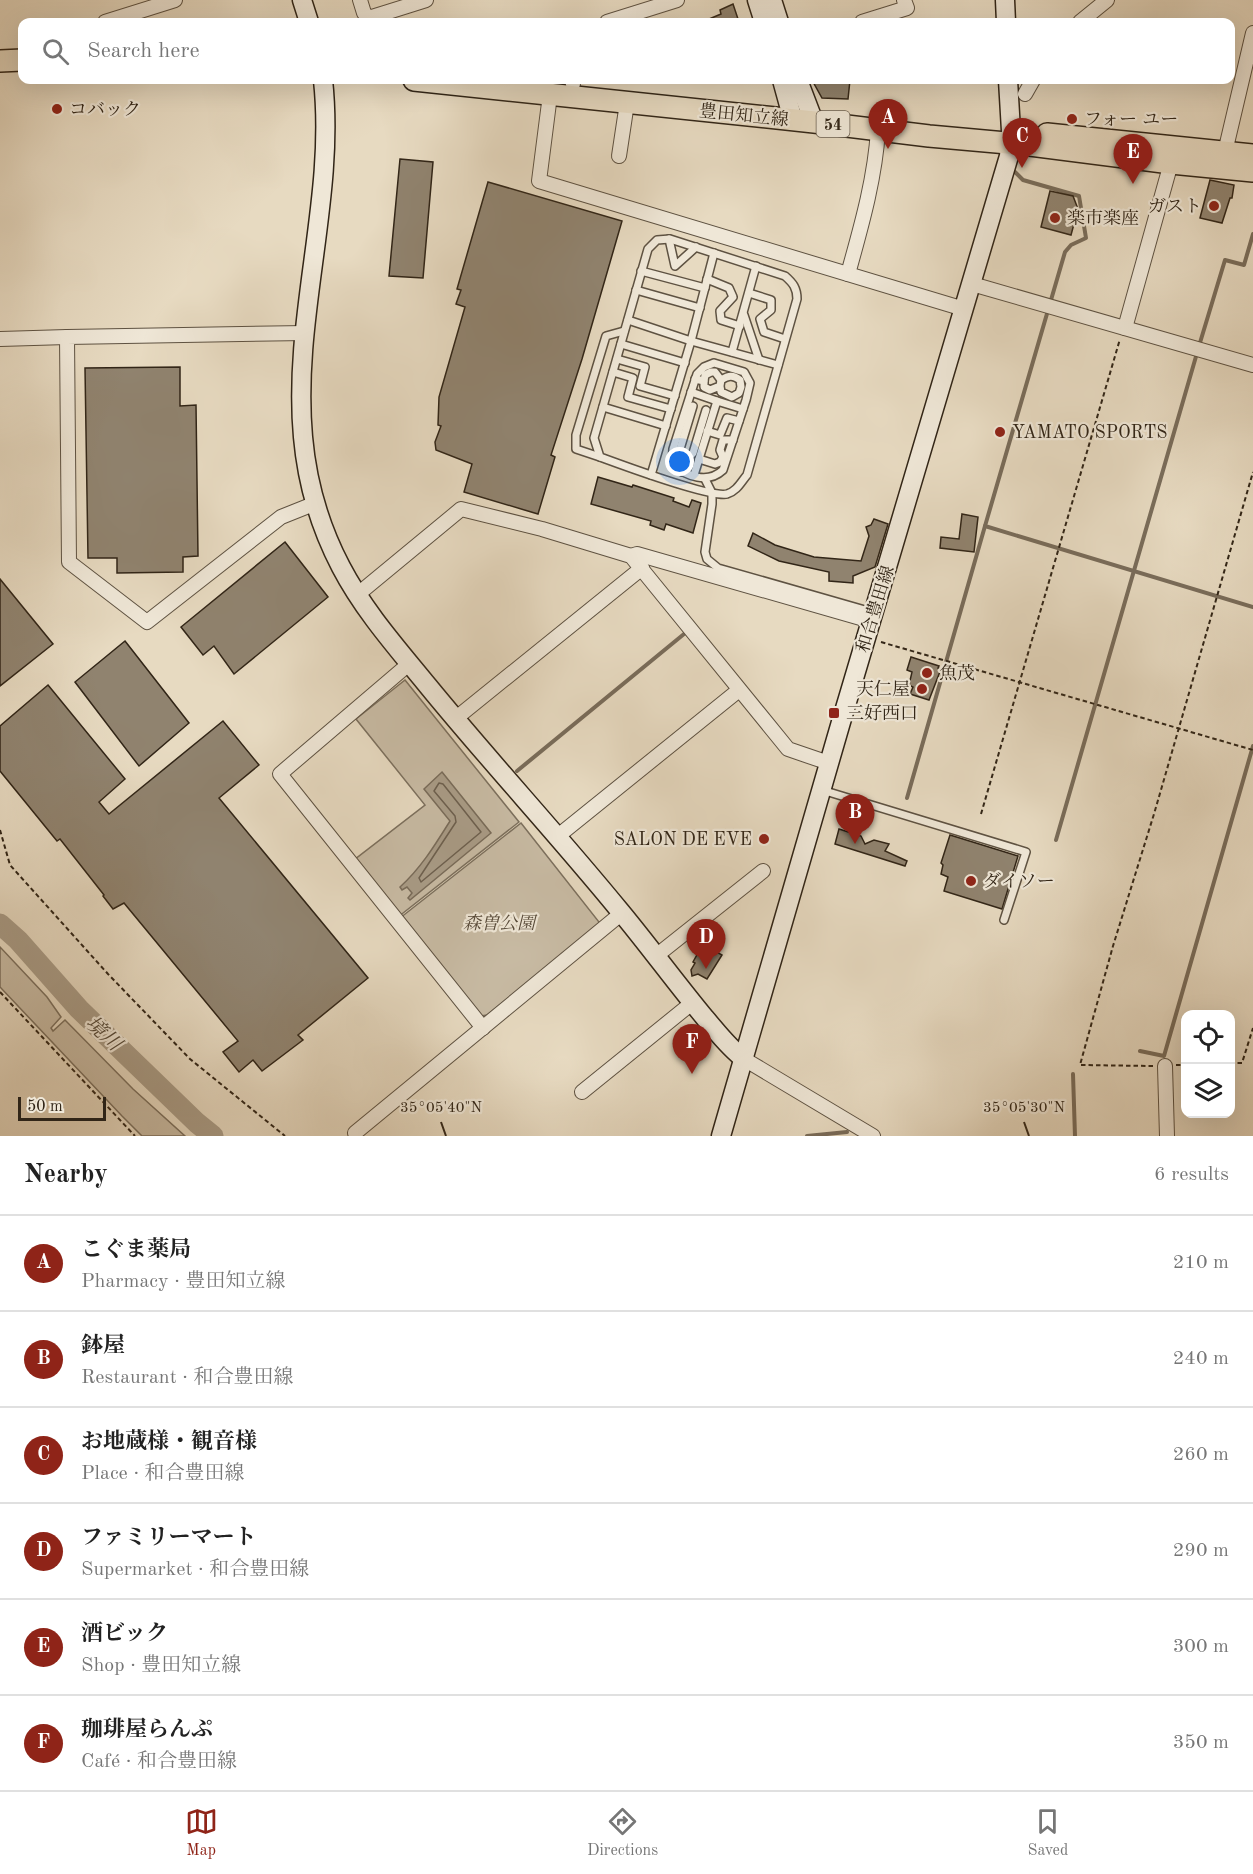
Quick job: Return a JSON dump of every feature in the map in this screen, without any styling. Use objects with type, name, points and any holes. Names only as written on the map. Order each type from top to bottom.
[{"type":"main road","points":[[0,61],[18,60]]},
{"type":"main road","points":[[0,74],[18,74]]},
{"type":"main road","name":"豊田知立線","points":[[450,84],[627,103],[801,114],[878,130],[1253,155]]},
{"type":"main road","name":"豊田知立線","points":[[586,84],[801,114],[1010,137],[1171,163],[1253,171]]},
{"type":"street","points":[[302,0],[308,18]]},
{"type":"street","points":[[360,0],[364,13],[368,17],[426,0]]},
{"type":"street","points":[[620,18],[677,0]]},
{"type":"street","points":[[757,0],[763,18]]},
{"type":"street","points":[[772,0],[778,18]]},
{"type":"street","points":[[875,18],[907,8],[904,0]]},
{"type":"street","points":[[1005,0],[1006,18]]},
{"type":"street","points":[[1084,18],[1095,5],[1107,0]]},
{"type":"street","points":[[117,18],[168,1]]},
{"type":"street","points":[[1225,152],[1253,33]]},
{"type":"street","points":[[323,84],[326,144],[302,381],[303,427],[315,503],[341,566],[357,595],[455,719],[558,836],[692,1003],[734,1051],[873,1136]]},
{"type":"street","points":[[784,84],[801,114]]},
{"type":"street","points":[[798,84],[801,114]]},
{"type":"street","name":"和合豊田線","points":[[721,1136],[1009,156],[1008,84]]},
{"type":"street","points":[[1025,94],[1031,84]]},
{"type":"street","points":[[550,95],[539,181],[964,309]]},
{"type":"street","points":[[619,156],[627,103]]},
{"type":"street","points":[[848,274],[870,188],[877,152],[878,130]]},
{"type":"street","points":[[1124,328],[1171,163]]},
{"type":"street","points":[[972,284],[1253,365]]},
{"type":"street","points":[[0,339],[306,333]]},
{"type":"street","points":[[67,337],[69,562],[147,622],[281,517],[315,503]]},
{"type":"street","points":[[357,595],[461,509],[542,529],[631,556],[788,749],[829,763]]},
{"type":"street","points":[[631,556],[637,554],[870,624]]},
{"type":"street","points":[[455,719],[642,568]]},
{"type":"street","points":[[410,663],[280,774],[483,1028]]},
{"type":"street","points":[[558,836],[739,690]]},
{"type":"street","points":[[656,956],[763,871]]},
{"type":"street","points":[[355,1133],[622,913]]},
{"type":"street","points":[[582,1092],[692,1003]]},
{"type":"street","points":[[1166,1066],[1167,1136]]},
{"type":"lane","points":[[669,239],[675,266],[696,247]]},
{"type":"lane","points":[[600,457],[594,438],[648,249],[657,240],[669,239],[785,276],[797,291],[797,299],[747,475],[736,490],[726,494],[712,493],[651,476],[576,450],[576,435],[606,336],[624,331]]},
{"type":"lane","points":[[651,476],[685,363],[714,253]]},
{"type":"lane","points":[[732,352],[756,266]]},
{"type":"lane","points":[[641,271],[705,288]]},
{"type":"lane","points":[[707,279],[729,288],[733,297],[720,310],[721,320],[740,326]]},
{"type":"lane","points":[[636,290],[700,308]]},
{"type":"lane","points":[[749,293],[771,300],[771,310],[760,319],[764,333],[785,339]]},
{"type":"lane","points":[[744,315],[759,360]]},
{"type":"lane","points":[[628,320],[691,341],[777,365]]},
{"type":"lane","points":[[621,344],[685,363]]},
{"type":"lane","points":[[617,359],[645,367],[640,386],[675,396]]},
{"type":"lane","points":[[682,472],[684,462],[680,449],[690,405],[691,392],[695,379],[704,367],[714,363],[735,372],[744,372],[750,383],[723,470],[717,476],[705,478],[682,472],[672,464],[673,449],[690,405]]},
{"type":"lane","points":[[613,372],[633,378],[628,397],[671,409]]},
{"type":"lane","points":[[735,372],[728,376],[720,383],[710,390],[704,387],[705,375],[711,372],[720,375],[720,383],[721,392],[732,397],[739,393],[741,387],[735,372]]},
{"type":"lane","points":[[695,379],[704,381]]},
{"type":"lane","points":[[691,392],[743,409]]},
{"type":"lane","points":[[684,462],[693,453],[709,411],[717,400]]},
{"type":"lane","points":[[690,405],[709,411]]},
{"type":"lane","points":[[603,407],[666,426]]},
{"type":"lane","points":[[694,475],[707,431],[709,411]]},
{"type":"lane","points":[[707,431],[720,435],[727,418],[739,421]]},
{"type":"lane","points":[[699,459],[715,464],[720,462],[723,457],[720,450],[723,440],[733,440]]},
{"type":"lane","points":[[705,478],[712,493],[705,552],[707,559],[718,568],[870,624]]},
{"type":"lane","points":[[822,790],[1026,852],[1004,920]]},
{"type":"path","points":[[981,814],[1124,328]]},
{"type":"path","points":[[1166,1066],[1080,1065],[1253,472]]},
{"type":"path","points":[[870,624],[1020,682],[1253,750]]},
{"type":"path","points":[[0,830],[10,865],[108,974],[190,1059],[285,1136]]},
{"type":"path","points":[[0,992],[135,1136]]},
{"type":"path","points":[[1235,1063],[1242,1063],[1253,1028]]},
{"type":"green space","points":[[405,680],[519,822],[398,917],[354,860],[425,805],[356,719]]},
{"type":"green space","name":"森曽公園","points":[[521,823],[599,922],[597,927],[487,1015],[481,1016],[400,918]]},
{"type":"green space","points":[[0,947],[47,997],[61,1017],[51,1028],[53,1031],[65,1020],[133,1089],[185,1136],[142,1136],[122,1116],[0,987]]},
{"type":"water","points":[[442,772],[491,833],[410,900],[408,898],[412,893],[407,887],[402,890],[400,887],[421,864],[450,821],[424,789]]},
{"type":"building","points":[[733,4],[738,18],[712,18],[721,14],[720,10]]},
{"type":"building","points":[[814,84],[850,84],[848,99],[822,98]]},
{"type":"building","points":[[400,159],[433,162],[423,278],[389,276]]},
{"type":"building","points":[[1210,180],[1234,185],[1232,198],[1230,198],[1222,223],[1200,218]]},
{"type":"building","points":[[488,182],[622,221],[551,455],[555,457],[538,514],[464,492],[472,464],[436,450],[435,442],[441,426],[438,425],[439,397],[465,307],[456,304],[461,290],[457,289]]},
{"type":"building","points":[[1050,191],[1073,196],[1078,209],[1071,235],[1041,227]]},
{"type":"building","points":[[180,367],[180,406],[196,405],[198,556],[183,557],[183,572],[117,573],[117,558],[88,558],[85,368]]},
{"type":"building","points":[[598,477],[674,498],[673,501],[689,507],[692,500],[701,503],[693,533],[666,524],[664,530],[650,525],[651,521],[591,504]]},
{"type":"building","points":[[962,514],[978,517],[974,552],[940,548],[941,537],[959,539]]},
{"type":"building","points":[[874,519],[888,524],[875,567],[853,576],[853,583],[829,581],[829,572],[779,561],[748,546],[753,533],[775,545],[814,557],[861,561],[869,536],[866,527],[871,525]]},
{"type":"building","points":[[285,542],[328,597],[234,674],[214,646],[203,655],[181,627]]},
{"type":"building","points":[[0,579],[53,644],[0,686]]},
{"type":"building","points":[[125,641],[189,723],[139,766],[75,682]]},
{"type":"building","points":[[911,657],[939,666],[938,668],[941,669],[929,700],[910,694],[913,687],[909,685],[912,672],[907,670]]},
{"type":"building","points":[[48,685],[125,779],[99,802],[109,814],[223,721],[259,765],[219,798],[368,978],[298,1035],[303,1040],[262,1071],[253,1060],[239,1072],[223,1052],[238,1041],[124,903],[113,909],[60,839],[57,841],[0,771],[0,726]]},
{"type":"building","points":[[839,829],[861,836],[865,844],[874,840],[889,844],[885,851],[907,861],[905,866],[835,844]]},
{"type":"building","points":[[950,835],[1018,856],[1002,909],[944,891],[948,877],[941,874],[943,865],[941,863]]},
{"type":"building","points":[[706,946],[722,955],[707,979],[698,974],[692,976],[691,970],[695,963],[693,962]]},
{"type":"waterway","points":[[1015,172],[1023,180],[1079,196],[1086,238],[1071,245],[1065,252],[985,526],[1253,607]]},
{"type":"waterway","points":[[1199,346],[1225,260],[1244,265],[1253,234]]},
{"type":"waterway","points":[[1056,840],[1197,353]]},
{"type":"waterway","points":[[907,798],[985,526]]},
{"type":"waterway","points":[[517,771],[684,634]]},
{"type":"waterway","points":[[1140,1051],[1164,1056],[1253,746]]},
{"type":"waterway","name":"境川","points":[[0,924],[18,940],[79,1009],[213,1136]]},
{"type":"waterway","points":[[1073,1074],[1075,1136]]},
{"type":"waterway","points":[[807,1136],[847,1132]]},
{"type":"place","name":"コバック","points":[[57,109]]},
{"type":"place","name":"フォー ユー","points":[[1072,119]]},
{"type":"place","name":"こぐま薬局","points":[[888,149]]},
{"type":"place","name":"お地蔵様・観音様","points":[[1022,168]]},
{"type":"place","name":"酒ビック","points":[[1133,184]]},
{"type":"place","name":"ガスト","points":[[1214,206]]},
{"type":"place","name":"楽市楽座","points":[[1055,218]]},
{"type":"place","name":"YAMATO SPORTS","points":[[1000,432]]},
{"type":"place","name":"魚茂","points":[[927,673]]},
{"type":"place","name":"天仁屋","points":[[922,689]]},
{"type":"place","name":"三好西口","points":[[834,713]]},
{"type":"place","name":"SALON DE EVE","points":[[764,839]]},
{"type":"place","name":"鉢屋","points":[[855,844]]},
{"type":"place","name":"ダイソー","points":[[971,881]]},
{"type":"place","name":"ファミリーマート","points":[[706,969]]},
{"type":"place","name":"珈琲屋らんぷ","points":[[692,1074]]}]
